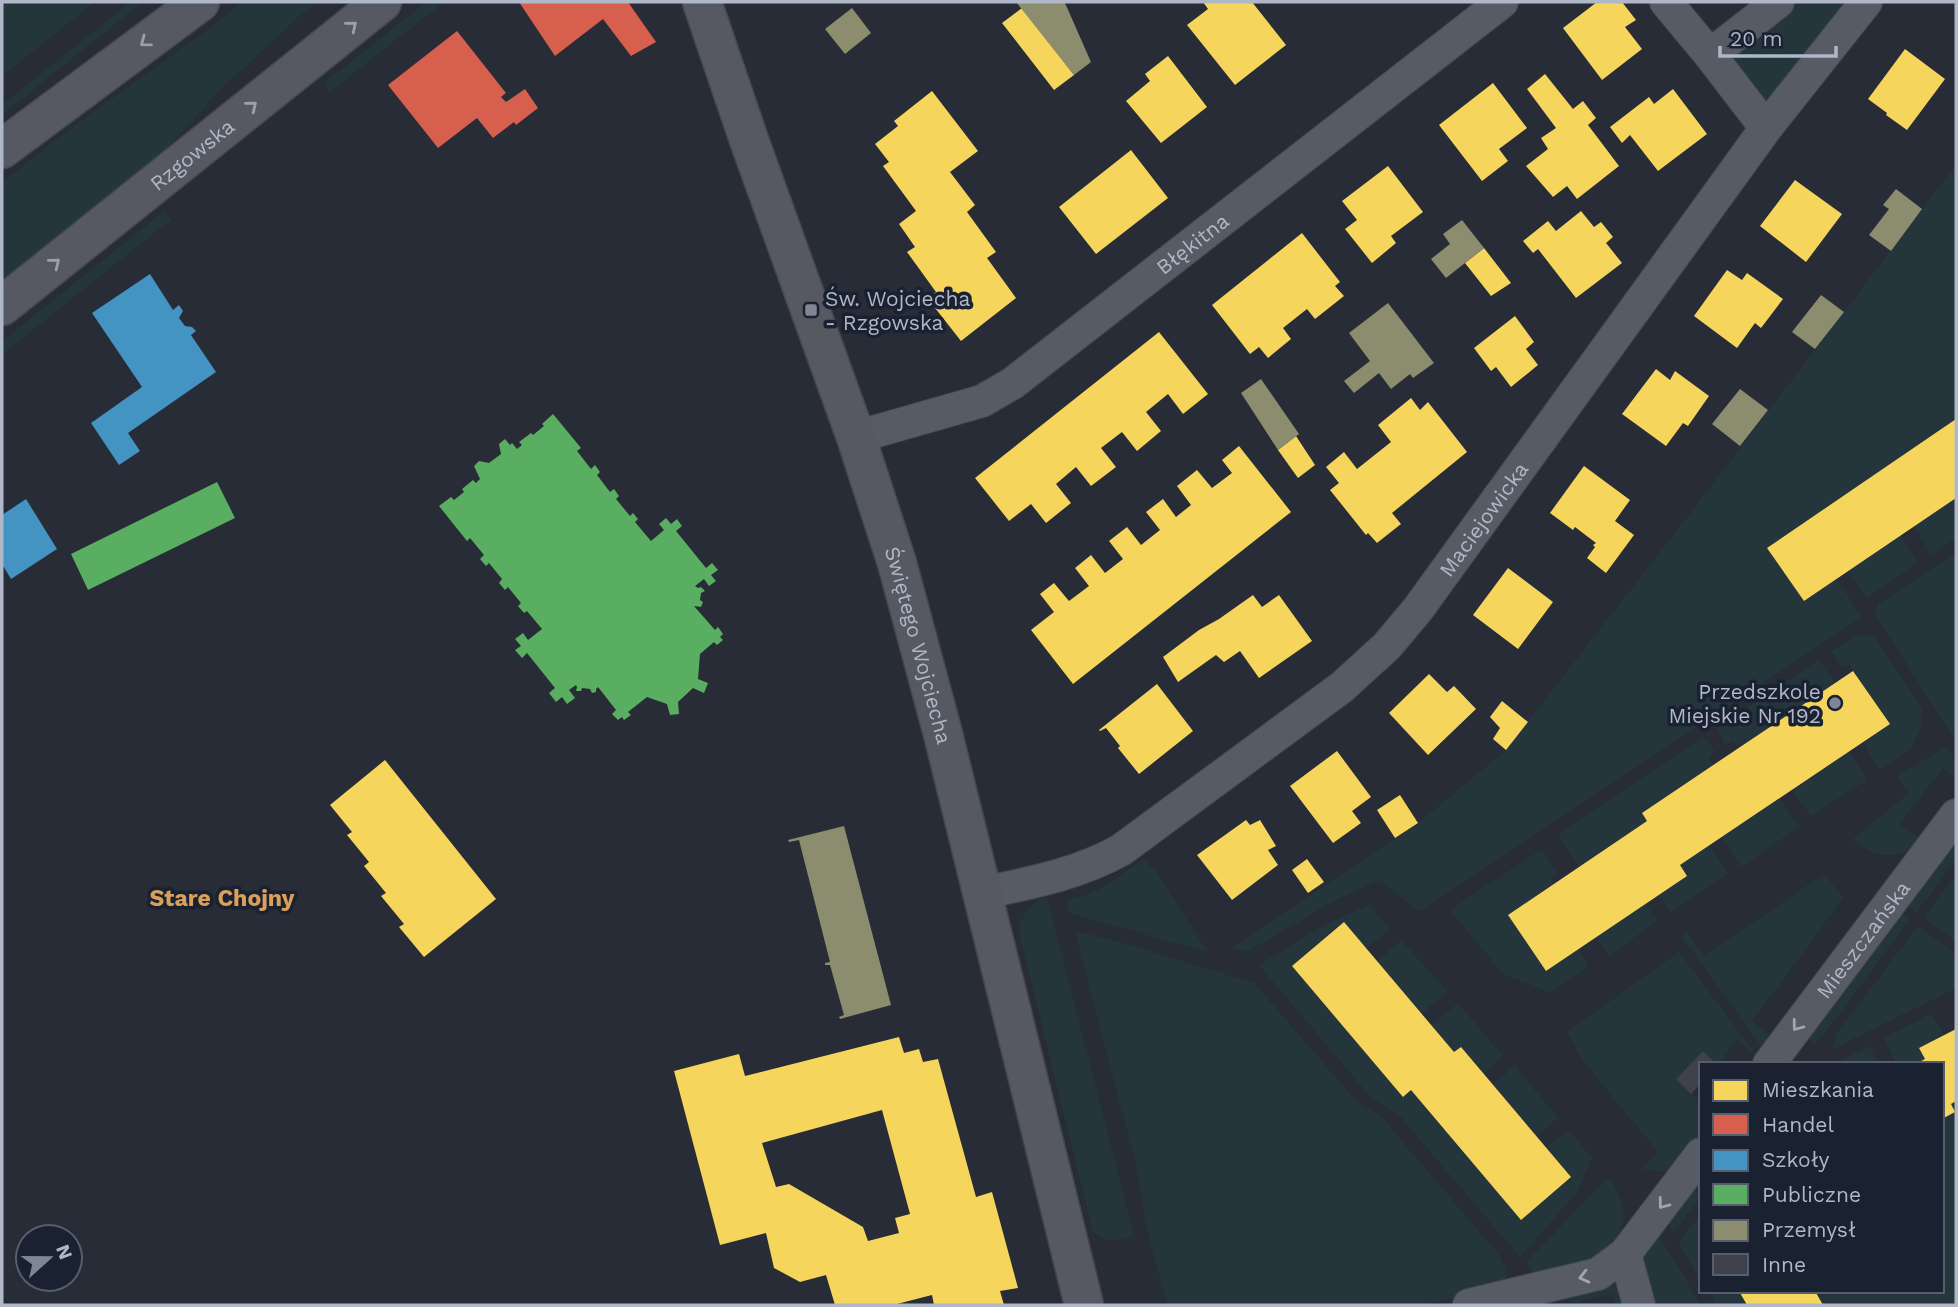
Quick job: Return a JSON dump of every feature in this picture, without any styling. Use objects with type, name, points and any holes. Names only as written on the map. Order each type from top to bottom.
[{"type":"street","points":[[2,149],[200,2]]},
{"type":"street","name":"Rzgowska","points":[[2,306],[382,2]]},
{"type":"street","name":"Świętego Wojciecha","points":[[702,2],[897,562],[983,893],[1084,1305]]},
{"type":"street","name":"Błękitna","points":[[856,438],[982,401],[1013,383],[1502,2]]},
{"type":"street","points":[[1666,2],[1766,128]]},
{"type":"street","points":[[1710,55],[1777,2]]},
{"type":"street","name":"Maciejowicka","points":[[983,893],[1054,878],[1121,850],[1342,688],[1387,646],[1418,609],[1766,128],[1866,2]]},
{"type":"street","name":"Mieszczańska","points":[[1771,1062],[1956,815]]},
{"type":"street","points":[[1469,1305],[1598,1274],[1625,1254],[1699,1157]]},
{"type":"street","points":[[1625,1254],[1639,1305]]},
{"type":"shaded area","points":[[2,2],[95,2],[2,76]]},
{"type":"shaded area","points":[[131,2],[143,2],[2,115],[2,105]]},
{"type":"shaded area","points":[[243,2],[318,2],[298,17],[219,91],[160,156],[2,282],[2,182]]},
{"type":"shaded area","points":[[426,2],[444,2],[330,92],[324,83]]},
{"type":"shaded area","points":[[1796,2],[1854,2],[1771,101],[1760,98],[1728,66],[1735,49]]},
{"type":"shaded area","points":[[1956,165],[1956,419],[1768,548],[1804,601],[1837,579],[1862,617],[1419,911],[1379,880],[1330,903],[1247,952],[1232,948],[1418,823],[1506,750]]},
{"type":"shaded area","points":[[164,211],[171,220],[2,354],[2,341]]},
{"type":"shaded area","points":[[1956,498],[1956,538],[1932,555],[1914,527]]},
{"type":"shaded area","points":[[1901,535],[1918,562],[1867,598],[1848,571]]},
{"type":"shaded area","points":[[1956,553],[1956,734],[1953,736],[1876,617],[1877,605]]},
{"type":"shaded area","points":[[1861,634],[1874,636],[1922,709],[1922,727],[1910,750],[1879,770],[1863,742],[1890,724],[1849,664],[1842,668],[1831,651]]},
{"type":"shaded area","points":[[1819,660],[1835,683],[1738,748],[1733,741],[1725,745],[1717,728]]},
{"type":"shaded area","points":[[1704,736],[1715,752],[1709,757],[1713,765],[1642,813],[1647,821],[1579,867],[1558,835]]},
{"type":"shaded area","points":[[1946,746],[1956,762],[1956,777],[1943,768],[1899,825],[1923,841],[1905,852],[1888,855],[1870,851],[1852,840],[1909,793],[1897,777]]},
{"type":"shaded area","points":[[1850,751],[1867,780],[1811,816],[1792,790]]},
{"type":"shaded area","points":[[1780,798],[1799,827],[1741,867],[1721,837]]},
{"type":"shaded area","points":[[1956,833],[1956,859],[1916,913],[1903,903]]},
{"type":"shaded area","points":[[1709,845],[1728,873],[1671,912],[1659,895],[1687,876],[1680,865]]},
{"type":"shaded area","points":[[1542,849],[1557,872],[1551,877],[1555,883],[1508,915],[1546,971],[1579,949],[1589,966],[1548,993],[1503,974],[1450,910]]},
{"type":"shaded area","points":[[1143,859],[1155,871],[1208,952],[1069,913],[1067,900],[1098,889]]},
{"type":"shaded area","points":[[1824,874],[1843,897],[1752,1021],[1774,1040],[1766,1053],[1681,935],[1687,932],[1704,956]]},
{"type":"shaded area","points":[[1956,874],[1956,942],[1924,918]]},
{"type":"shaded area","points":[[1047,897],[1134,1236],[1122,1239],[1108,1240],[1093,1232],[1019,933],[1027,911]]},
{"type":"shaded area","points":[[1646,904],[1657,921],[1609,956],[1596,937]]},
{"type":"shaded area","points":[[1369,905],[1390,928],[1367,949],[1343,922],[1292,966],[1403,1096],[1411,1090],[1520,1219],[1571,1177],[1546,1147],[1569,1131],[1592,1158],[1578,1191],[1520,1257],[1398,1114],[1369,1095],[1259,965],[1326,924]]},
{"type":"shaded area","points":[[1900,912],[1909,920],[1826,1032],[1813,1045],[1807,1035]]},
{"type":"shaded area","points":[[1918,926],[1956,954],[1956,988],[1833,1049],[1836,1034]]},
{"type":"shaded area","points":[[1075,931],[1254,983],[1358,1103],[1379,1114],[1495,1250],[1505,1266],[1506,1285],[1424,1305],[1167,1305],[1148,1233],[1137,1169]]},
{"type":"shaded area","points":[[1401,940],[1448,992],[1421,1014],[1377,962]]},
{"type":"shaded area","points":[[1679,952],[1760,1060],[1737,1039],[1720,1062],[1714,1062],[1703,1051],[1676,1078],[1699,1100],[1699,1140],[1679,1169],[1662,1172],[1642,1169],[1658,1152],[1582,1059],[1567,1032]]},
{"type":"shaded area","points":[[1458,1003],[1503,1056],[1484,1073],[1461,1047],[1454,1052],[1431,1025]]},
{"type":"shaded area","points":[[1931,1014],[1944,1035],[1919,1048],[1925,1059],[1919,1062],[1895,1062],[1884,1038]]},
{"type":"shaded area","points":[[1870,1046],[1877,1062],[1837,1062]]},
{"type":"shaded area","points":[[1515,1066],[1558,1118],[1537,1136],[1493,1084]]},
{"type":"shaded area","points":[[1956,1101],[1956,1305],[1823,1305],[1816,1293],[1944,1293],[1944,1118],[1955,1112],[1951,1104]]},
{"type":"shaded area","points":[[1608,1178],[1622,1202],[1622,1224],[1617,1243],[1602,1259],[1536,1277],[1526,1262]]},
{"type":"shaded area","points":[[1699,1180],[1699,1199],[1673,1234],[1667,1221]]},
{"type":"shaded area","points":[[1699,1216],[1699,1279],[1679,1243]]},
{"type":"shaded area","points":[[1658,1234],[1701,1305],[1653,1305],[1641,1258]]},
{"type":"shaded area","points":[[1620,1284],[1626,1305],[1615,1305],[1612,1294],[1572,1303],[1567,1295]]},
{"type":"shaded area","points":[[1710,1293],[1740,1293],[1747,1305],[1717,1305]]},
{"type":"building: Mieszkania","points":[[1203,2],[1252,2],[1286,45],[1235,85],[1187,25],[1208,9]]},
{"type":"building: Mieszkania","points":[[1597,2],[1622,2],[1636,20],[1625,27],[1642,49],[1602,80],[1563,28]]},
{"type":"building: Mieszkania","points":[[1022,8],[1074,75],[1054,90],[1002,23]]},
{"type":"building: Mieszkania","points":[[1905,49],[1945,79],[1907,130],[1868,99]]},
{"type":"building: Mieszkania","points":[[1168,56],[1207,107],[1161,143],[1126,101],[1150,81],[1145,74]]},
{"type":"building: Mieszkania","points":[[1545,74],[1573,109],[1583,101],[1596,118],[1588,125],[1619,166],[1577,199],[1567,186],[1553,197],[1526,166],[1548,149],[1541,138],[1556,128],[1527,89]]},
{"type":"building: Mieszkania","points":[[1493,83],[1527,128],[1499,149],[1508,161],[1482,181],[1439,125]]},
{"type":"building: Mieszkania","points":[[1673,89],[1707,134],[1658,171],[1630,135],[1622,143],[1610,127],[1649,97],[1654,104]]},
{"type":"building: Mieszkania","points":[[932,91],[978,151],[950,172],[975,205],[967,212],[996,252],[987,258],[1016,298],[961,341],[928,299],[936,292],[907,252],[915,247],[899,224],[916,211],[883,166],[889,162],[875,144],[898,126],[894,121]]},
{"type":"building: Mieszkania","points":[[1131,150],[1168,198],[1096,254],[1059,207]]},
{"type":"building: Mieszkania","points":[[1388,166],[1423,212],[1391,236],[1396,243],[1372,263],[1345,229],[1357,220],[1342,201]]},
{"type":"building: Mieszkania","points":[[1795,180],[1842,214],[1806,262],[1760,226]]},
{"type":"building: Mieszkania","points":[[1581,211],[1594,227],[1601,222],[1613,237],[1606,243],[1622,263],[1576,298],[1538,249],[1533,253],[1523,241],[1548,221],[1556,231]]},
{"type":"building: Mieszkania","points":[[1302,233],[1340,282],[1335,286],[1344,296],[1315,319],[1307,309],[1283,328],[1291,339],[1268,358],[1259,347],[1250,354],[1212,305]]},
{"type":"building: Mieszkania","points":[[1484,248],[1511,283],[1491,296],[1465,263]]},
{"type":"building: Mieszkania","points":[[1727,270],[1742,280],[1747,273],[1783,299],[1761,328],[1755,323],[1737,348],[1694,316]]},
{"type":"building: Mieszkania","points":[[1515,316],[1534,342],[1526,349],[1538,365],[1511,387],[1496,367],[1491,371],[1474,348]]},
{"type":"building: Mieszkania","points":[[1159,332],[1208,394],[1183,414],[1168,394],[1146,412],[1161,431],[1137,451],[1122,432],[1101,448],[1116,467],[1091,486],[1076,467],[1056,484],[1071,503],[1046,523],[1031,504],[1009,521],[975,478]]},
{"type":"building: Mieszkania","points":[[1656,369],[1670,380],[1675,371],[1709,396],[1688,426],[1683,423],[1666,446],[1622,414]]},
{"type":"building: Mieszkania","points":[[1411,398],[1420,410],[1428,402],[1467,452],[1392,513],[1401,524],[1377,543],[1368,533],[1366,535],[1330,490],[1339,483],[1326,467],[1344,452],[1357,469],[1391,442],[1378,425]]},
{"type":"building: Mieszkania","points":[[1956,419],[1956,498],[1804,601],[1767,548]]},
{"type":"building: Mieszkania","points":[[1296,436],[1315,465],[1298,478],[1278,450]]},
{"type":"building: Mieszkania","points":[[1239,446],[1291,512],[1073,684],[1031,630],[1054,612],[1040,594],[1054,583],[1069,601],[1089,586],[1075,568],[1091,555],[1105,573],[1123,559],[1109,541],[1127,527],[1141,545],[1160,530],[1146,512],[1163,499],[1176,517],[1191,505],[1177,486],[1197,470],[1212,488],[1232,473],[1222,460]]},
{"type":"building: Mieszkania","points":[[1584,466],[1630,500],[1615,521],[1634,535],[1606,573],[1587,558],[1596,543],[1550,513]]},
{"type":"building: Mieszkania","points":[[1508,568],[1553,602],[1518,649],[1473,615]]},
{"type":"building: Mieszkania","points":[[1253,595],[1262,607],[1279,595],[1312,641],[1259,678],[1240,651],[1224,662],[1216,655],[1178,682],[1163,657]]},
{"type":"building: Mieszkania","points":[[1853,671],[1890,724],[1680,865],[1687,876],[1546,971],[1508,915],[1647,821],[1642,813]]},
{"type":"building: Mieszkania","points":[[1429,674],[1447,692],[1454,686],[1476,709],[1428,755],[1389,713]]},
{"type":"building: Mieszkania","points":[[1157,684],[1193,731],[1139,774],[1106,728],[1099,730]]},
{"type":"building: Mieszkania","points":[[1502,701],[1528,722],[1506,750],[1493,739],[1500,728],[1490,717]]},
{"type":"building: Mieszkania","points":[[1337,751],[1371,797],[1352,811],[1361,823],[1333,843],[1290,786]]},
{"type":"building: Mieszkania","points":[[385,760],[496,899],[424,957],[399,927],[404,924],[381,896],[386,893],[364,866],[369,862],[347,835],[352,832],[330,805]]},
{"type":"building: Mieszkania","points":[[1400,795],[1418,823],[1395,838],[1377,810]]},
{"type":"building: Mieszkania","points":[[1246,820],[1250,825],[1260,820],[1276,846],[1268,850],[1278,865],[1232,900],[1197,855]]},
{"type":"building: Mieszkania","points":[[1307,859],[1324,882],[1308,893],[1292,870]]},
{"type":"building: Mieszkania","points":[[1344,922],[1454,1052],[1461,1047],[1571,1177],[1521,1220],[1411,1090],[1403,1097],[1292,966]]},
{"type":"building: Mieszkania","points":[[1956,1029],[1956,1101],[1951,1104],[1955,1112],[1944,1118],[1944,1062],[1919,1062],[1925,1059],[1919,1048]]},
{"type":"building: Mieszkania","points":[[899,1037],[904,1053],[919,1049],[923,1062],[938,1059],[976,1197],[992,1192],[1018,1288],[1000,1291],[1004,1305],[934,1305],[932,1295],[893,1305],[835,1305],[826,1275],[800,1282],[774,1268],[766,1233],[720,1245],[674,1071],[739,1054],[745,1076]],"holes":[[[882,1110],[910,1214],[895,1218],[899,1233],[868,1241],[863,1227],[789,1184],[776,1187],[762,1143]]]},
{"type":"building: Mieszkania","points":[[1740,1293],[1816,1293],[1823,1305],[1747,1305]]},
{"type":"building: Handel","points":[[519,2],[628,2],[656,42],[631,56],[603,19],[555,56]]},
{"type":"building: Handel","points":[[457,31],[506,93],[501,97],[506,102],[525,89],[538,108],[493,138],[477,118],[438,148],[388,85]]},
{"type":"building: Szkoły","points":[[150,274],[173,310],[179,305],[183,311],[179,318],[185,326],[196,331],[191,335],[216,372],[128,433],[140,451],[119,465],[91,423],[142,387],[92,313]]},
{"type":"building: Szkoły","points":[[26,499],[57,549],[11,579],[2,564],[2,515]]},
{"type":"building: Publiczne","points":[[553,414],[581,448],[577,451],[591,469],[595,465],[600,472],[597,475],[610,492],[614,489],[619,496],[616,499],[630,516],[633,513],[638,519],[635,522],[651,541],[664,530],[659,524],[666,518],[671,524],[677,519],[682,526],[676,531],[706,568],[712,563],[718,570],[711,575],[716,581],[709,586],[704,579],[695,586],[705,591],[701,593],[701,607],[694,606],[715,630],[718,627],[723,634],[720,637],[723,640],[717,645],[714,642],[700,654],[698,679],[708,683],[704,693],[693,688],[678,702],[679,714],[670,715],[667,704],[647,697],[628,712],[631,715],[624,720],[622,717],[618,720],[612,714],[616,710],[598,687],[596,692],[592,693],[590,689],[582,688],[581,691],[576,691],[576,685],[569,690],[575,698],[567,704],[562,697],[556,702],[549,693],[555,688],[527,653],[522,658],[515,650],[521,646],[515,639],[523,633],[528,640],[542,629],[527,611],[524,613],[518,606],[521,603],[508,587],[505,590],[499,583],[502,579],[489,563],[486,566],[480,559],[484,555],[470,538],[467,541],[439,506],[451,497],[454,500],[473,480],[476,483],[480,479],[474,466],[479,461],[489,463],[501,454],[499,444],[505,439],[517,449],[522,445],[519,442],[544,426],[542,424]]},
{"type":"building: Publiczne","points":[[217,482],[235,518],[88,590],[71,554]]},
{"type":"building: Przemysł","points":[[1016,2],[1066,2],[1091,62],[1074,75]]},
{"type":"building: Przemysł","points":[[852,8],[871,33],[845,54],[825,29]]},
{"type":"building: Przemysł","points":[[1896,189],[1922,209],[1891,251],[1869,235],[1889,209],[1883,205]]},
{"type":"building: Przemysł","points":[[1462,220],[1484,248],[1446,278],[1431,259],[1450,244],[1443,234]]},
{"type":"building: Przemysł","points":[[1821,295],[1844,312],[1815,349],[1792,332]]},
{"type":"building: Przemysł","points":[[1388,303],[1434,363],[1413,378],[1410,374],[1391,389],[1379,373],[1354,393],[1344,381],[1370,361],[1349,333]]},
{"type":"building: Przemysł","points":[[1261,379],[1299,434],[1278,450],[1241,393]]},
{"type":"building: Przemysł","points":[[1740,389],[1768,410],[1740,446],[1712,424]]},
{"type":"building: Przemysł","points":[[844,826],[891,1005],[840,1019],[839,1017],[844,1015],[830,965],[825,965],[830,962],[799,840],[788,840]]},
{"type":"building: Inne","points":[[1703,1051],[1714,1062],[1699,1062],[1699,1085],[1691,1094],[1676,1079]]},
{"type":"place","name":"Św. Wojciecha - Rzgowska","points":[[811,310]]},
{"type":"place","name":"Przedszkole Miejskie Nr 192","points":[[1835,703]]},
{"type":"district","name":"Stare Chojny","points":[[222,898]]}]
